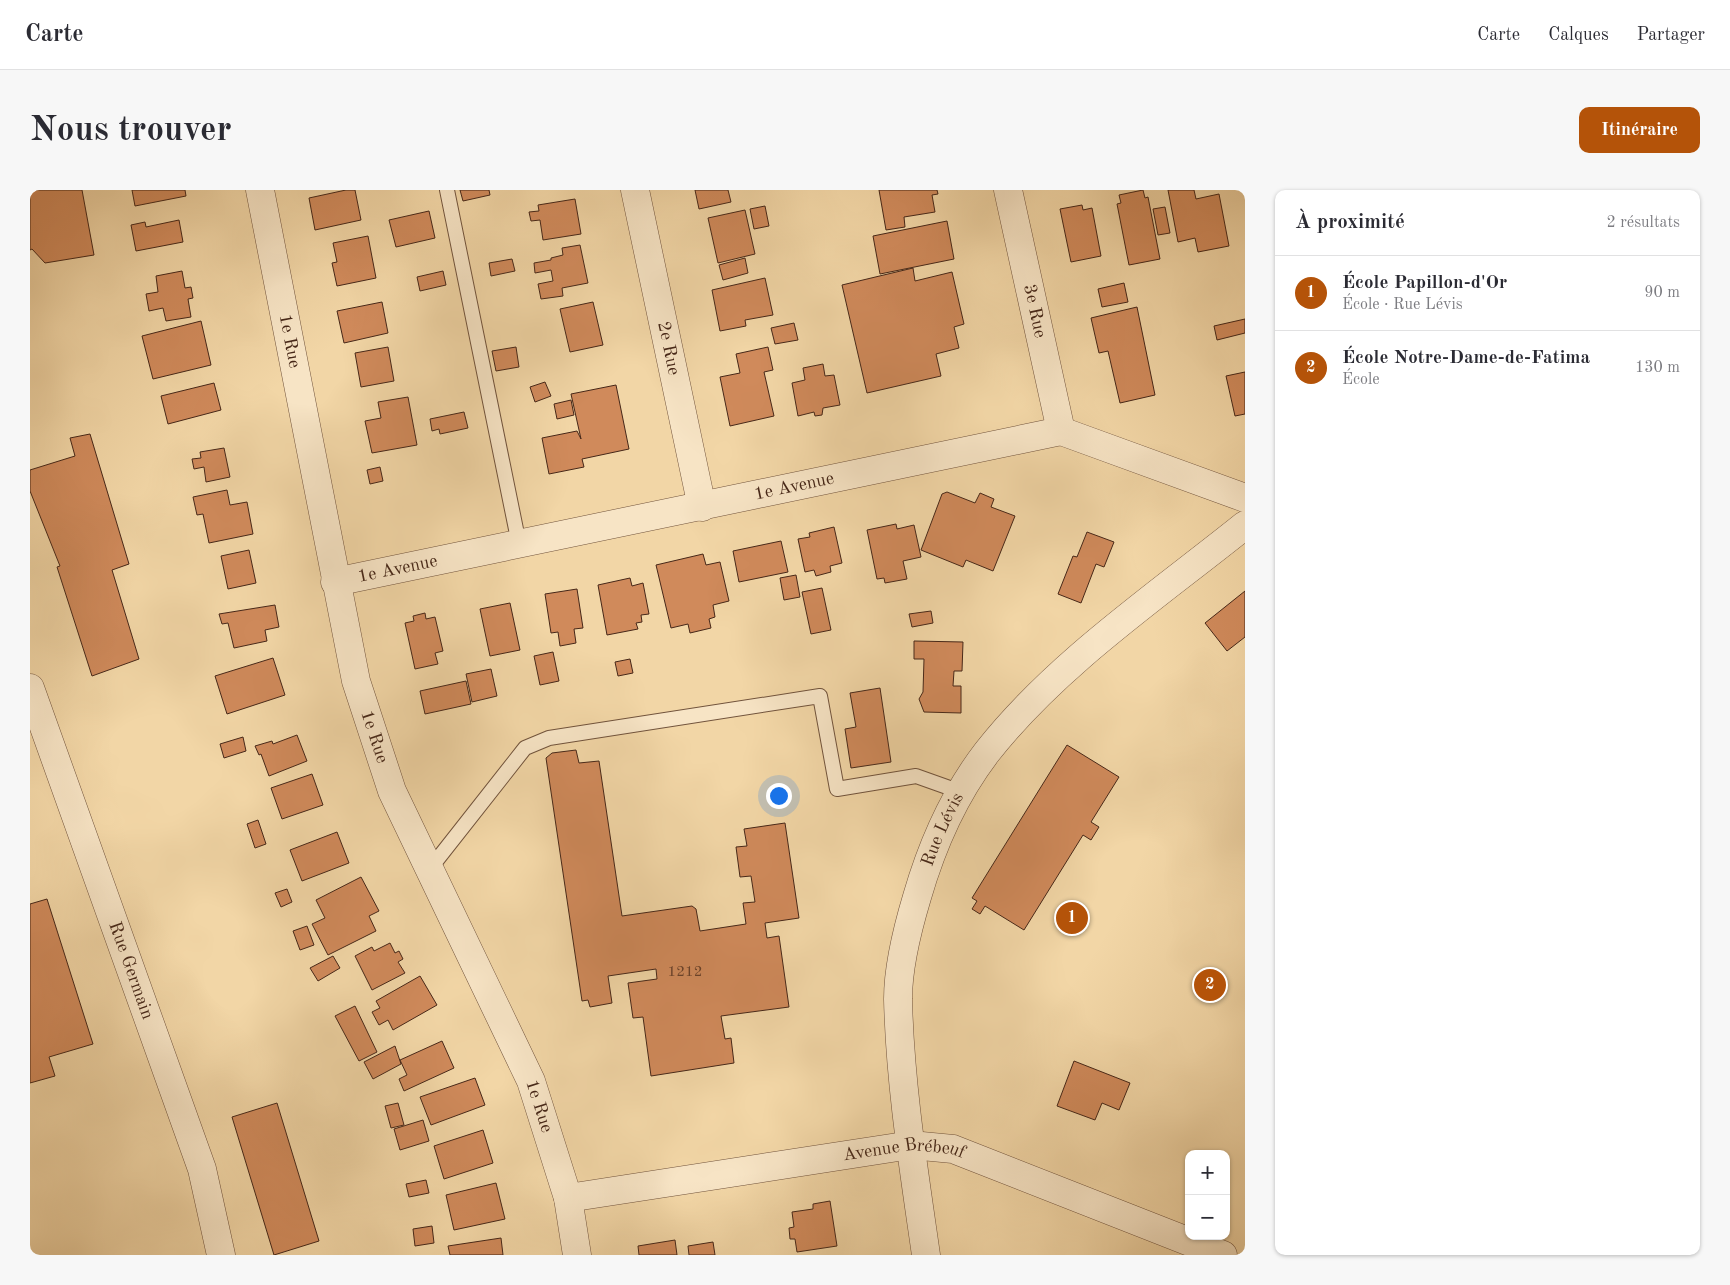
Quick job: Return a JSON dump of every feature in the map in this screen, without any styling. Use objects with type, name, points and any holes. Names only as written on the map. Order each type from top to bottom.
[{"type":"street","name":"1e Rue","points":[[260,190],[335,582],[356,681],[392,791],[531,1081],[568,1198],[577,1255]]},
{"type":"street","name":"2e Rue","points":[[635,190],[702,507]]},
{"type":"street","name":"3e Rue","points":[[1008,190],[1061,430]]},
{"type":"street","name":"1e Avenue","points":[[335,582],[702,507],[1061,430]]},
{"type":"street","points":[[1061,430],[1245,498]]},
{"type":"street","name":"Rue Lévis","points":[[926,1255],[911,1145],[898,997],[906,939],[930,853],[961,792],[987,753],[1042,690],[1245,525]]},
{"type":"street","name":"Rue Germain","points":[[30,688],[202,1169],[221,1255]]},
{"type":"street","name":"Avenue Brébeuf","points":[[568,1198],[911,1145],[953,1149],[1223,1255]]},
{"type":"lane","points":[[447,190],[519,544]]},
{"type":"lane","points":[[429,870],[525,748],[549,738],[820,696],[837,789],[916,776],[961,792]]},
{"type":"building","points":[[30,190],[82,190],[94,255],[45,263],[32,249],[30,250]]},
{"type":"building","points":[[132,190],[185,190],[186,196],[135,206]]},
{"type":"building","points":[[346,190],[355,190],[361,220],[315,230],[309,198]]},
{"type":"building","points":[[460,190],[489,190],[490,195],[463,201]]},
{"type":"building","points":[[695,190],[728,190],[731,202],[699,209]]},
{"type":"building","points":[[879,190],[937,190],[938,194],[932,195],[935,212],[904,217],[905,227],[886,230]]},
{"type":"building","points":[[1143,190],[1145,198],[1148,197],[1160,259],[1129,265],[1117,204],[1121,203],[1119,195]]},
{"type":"building","points":[[1168,190],[1194,190],[1196,199],[1219,194],[1229,246],[1198,252],[1195,238],[1178,242]]},
{"type":"building","points":[[575,199],[581,234],[543,240],[540,220],[531,221],[529,212],[539,211],[538,205]]},
{"type":"building","points":[[1082,205],[1083,210],[1092,208],[1101,256],[1071,262],[1060,209]]},
{"type":"building","points":[[765,206],[769,226],[754,229],[750,209]]},
{"type":"building","points":[[1165,207],[1170,233],[1158,235],[1153,209]]},
{"type":"building","points":[[745,210],[755,254],[718,263],[708,218]]},
{"type":"building","points":[[429,211],[435,238],[396,247],[389,220]]},
{"type":"building","points":[[179,220],[183,242],[136,251],[131,225],[145,222],[146,227]]},
{"type":"building","points":[[947,221],[954,259],[880,274],[873,236]]},
{"type":"building","points":[[368,236],[376,278],[337,286],[332,263],[337,262],[333,243]]},
{"type":"building","points":[[580,245],[588,283],[562,288],[563,296],[541,299],[538,284],[553,281],[551,270],[535,273],[534,263],[551,260],[551,258],[563,255],[562,248]]},
{"type":"building","points":[[745,258],[748,273],[723,280],[719,265]]},
{"type":"building","points":[[512,259],[515,271],[491,276],[489,263]]},
{"type":"building","points":[[913,268],[915,281],[952,272],[964,324],[954,327],[959,348],[936,354],[941,376],[867,393],[842,285]]},
{"type":"building","points":[[182,271],[185,288],[191,287],[193,298],[188,299],[191,317],[166,321],[163,308],[149,311],[146,294],[158,292],[156,276]]},
{"type":"building","points":[[443,271],[446,285],[420,291],[417,277]]},
{"type":"building","points":[[765,278],[773,315],[745,320],[746,326],[720,331],[712,290]]},
{"type":"building","points":[[1124,283],[1128,302],[1102,307],[1098,289]]},
{"type":"building","points":[[382,302],[388,333],[344,343],[337,311]]},
{"type":"building","points":[[593,302],[603,345],[570,352],[560,309]]},
{"type":"building","points":[[1137,307],[1155,395],[1120,403],[1108,351],[1099,353],[1091,318]]},
{"type":"building","points":[[1245,319],[1245,333],[1217,340],[1214,326]]},
{"type":"building","points":[[201,321],[211,365],[153,379],[142,336]]},
{"type":"building","points":[[794,323],[798,340],[775,344],[771,328]]},
{"type":"building","points":[[388,347],[394,381],[361,387],[355,353]]},
{"type":"building","points":[[516,347],[519,367],[496,371],[492,351]]},
{"type":"building","points":[[768,347],[773,370],[764,372],[774,416],[730,426],[720,377],[740,373],[736,354]]},
{"type":"building","points":[[823,364],[825,376],[834,375],[840,405],[823,408],[822,415],[815,416],[814,412],[798,416],[792,383],[805,380],[803,368]]},
{"type":"building","points":[[1245,372],[1245,414],[1235,416],[1226,376]]},
{"type":"building","points":[[545,382],[551,396],[535,402],[530,387]]},
{"type":"building","points":[[214,383],[221,410],[168,424],[161,396]]},
{"type":"building","points":[[616,385],[629,449],[582,459],[584,467],[549,474],[542,438],[577,431],[581,439],[571,394]]},
{"type":"building","points":[[408,397],[417,445],[372,453],[365,421],[381,418],[378,402]]},
{"type":"building","points":[[571,400],[574,415],[557,419],[554,404]]},
{"type":"building","points":[[464,412],[468,428],[440,434],[439,429],[432,431],[430,419]]},
{"type":"building","points":[[90,434],[129,564],[112,570],[139,659],[92,676],[57,567],[60,566],[30,491],[30,470],[75,456],[70,438]]},
{"type":"building","points":[[224,448],[230,477],[206,482],[204,467],[194,469],[192,459],[201,458],[200,452]]},
{"type":"building","points":[[380,467],[383,481],[370,484],[367,470]]},
{"type":"building","points":[[227,490],[230,505],[247,502],[253,534],[209,543],[203,514],[197,515],[193,497]]},
{"type":"building","points":[[947,492],[975,503],[980,493],[994,499],[991,507],[1015,516],[993,571],[966,560],[963,567],[921,550],[942,494]]},
{"type":"building","points":[[896,524],[897,529],[914,525],[921,557],[903,561],[907,579],[885,583],[884,578],[877,579],[867,530]]},
{"type":"building","points":[[834,527],[842,563],[830,566],[831,572],[816,576],[814,570],[805,572],[798,539],[810,537],[809,533]]},
{"type":"building","points":[[1087,532],[1114,542],[1104,567],[1096,564],[1081,603],[1058,594],[1073,556],[1077,557]]},
{"type":"building","points":[[781,541],[788,572],[739,582],[733,551]]},
{"type":"building","points":[[249,550],[256,583],[228,589],[221,556]]},
{"type":"building","points":[[703,554],[706,565],[720,562],[729,601],[713,605],[715,617],[709,619],[711,628],[690,633],[688,624],[671,628],[656,565]]},
{"type":"building","points":[[796,575],[800,597],[784,600],[780,578]]},
{"type":"building","points":[[630,578],[632,586],[643,583],[649,614],[641,615],[642,622],[636,623],[638,629],[607,635],[598,585]]},
{"type":"building","points":[[822,588],[831,630],[811,634],[802,592]]},
{"type":"building","points":[[577,589],[583,628],[574,629],[576,643],[560,646],[558,632],[551,633],[545,594]]},
{"type":"building","points":[[1245,591],[1245,637],[1227,651],[1205,623]]},
{"type":"building","points":[[510,603],[520,650],[490,656],[480,609]]},
{"type":"building","points":[[275,605],[279,627],[265,630],[267,641],[234,648],[228,623],[222,624],[219,614]]},
{"type":"building","points":[[931,611],[933,623],[912,627],[909,614]]},
{"type":"building","points":[[425,613],[426,619],[435,617],[443,651],[435,653],[438,664],[415,669],[405,623],[414,621],[413,616]]},
{"type":"building","points":[[914,641],[963,642],[962,671],[954,671],[953,686],[961,686],[961,713],[924,712],[919,699],[923,692],[924,659],[914,659]]},
{"type":"building","points":[[553,652],[559,681],[540,685],[534,656]]},
{"type":"building","points":[[273,658],[285,695],[227,714],[215,676]]},
{"type":"building","points":[[630,659],[633,673],[618,676],[615,662]]},
{"type":"building","points":[[491,669],[497,696],[472,702],[466,674]]},
{"type":"building","points":[[466,681],[471,704],[425,714],[420,691]]},
{"type":"building","points":[[880,688],[891,762],[851,768],[845,729],[856,727],[850,693]]},
{"type":"building","points":[[297,735],[307,761],[269,776],[261,754],[259,755],[255,746],[272,741],[273,744]]},
{"type":"building","points":[[243,737],[246,751],[224,758],[220,744]]},
{"type":"building","points":[[1067,745],[1119,777],[1091,822],[1099,827],[1091,840],[1083,835],[1024,930],[985,906],[980,914],[972,909],[977,901],[972,898]]},
{"type":"building","points":[[576,750],[579,763],[599,761],[622,916],[692,906],[696,909],[700,931],[746,924],[743,903],[755,902],[751,876],[740,877],[736,847],[747,846],[744,829],[785,823],[799,918],[765,923],[767,938],[779,936],[789,1007],[721,1016],[725,1039],[731,1038],[734,1063],[651,1076],[643,1017],[633,1018],[628,983],[657,979],[656,969],[608,976],[612,1003],[590,1007],[588,1000],[582,1001],[546,758],[552,753]]},
{"type":"building","points":[[312,774],[323,805],[282,819],[271,788]]},
{"type":"building","points":[[258,820],[266,844],[255,848],[247,824]]},
{"type":"building","points":[[337,832],[349,863],[302,881],[290,850]]},
{"type":"building","points":[[361,877],[379,911],[369,916],[376,931],[328,955],[312,924],[325,918],[316,900]]},
{"type":"building","points":[[287,889],[292,902],[281,907],[275,893]]},
{"type":"building","points":[[47,899],[93,1044],[49,1057],[55,1076],[30,1083],[30,904]]},
{"type":"building","points":[[307,926],[314,945],[300,950],[293,931]]},
{"type":"building","points":[[390,943],[395,953],[399,951],[403,959],[398,962],[405,973],[372,990],[355,956],[372,947],[374,951]]},
{"type":"building","points":[[333,956],[340,968],[318,981],[310,968]]},
{"type":"building","points":[[420,976],[437,1005],[393,1030],[388,1020],[379,1025],[372,1012],[380,1008],[376,1001]]},
{"type":"building","points":[[355,1006],[377,1052],[359,1061],[335,1016]]},
{"type":"building","points":[[442,1041],[454,1068],[404,1091],[399,1079],[407,1075],[400,1060]]},
{"type":"building","points":[[395,1046],[401,1064],[373,1079],[364,1062]]},
{"type":"building","points":[[1074,1061],[1130,1083],[1119,1110],[1102,1103],[1095,1120],[1057,1106]]},
{"type":"building","points":[[475,1078],[485,1105],[431,1125],[420,1097]]},
{"type":"building","points":[[277,1103],[319,1241],[274,1255],[232,1117]]},
{"type":"building","points":[[398,1103],[404,1125],[391,1128],[385,1106]]},
{"type":"building","points":[[423,1120],[429,1141],[400,1150],[394,1129]]},
{"type":"building","points":[[483,1130],[493,1163],[444,1179],[434,1146]]},
{"type":"building","points":[[426,1180],[429,1193],[409,1197],[406,1184]]},
{"type":"building","points":[[496,1183],[505,1219],[454,1230],[446,1195]]},
{"type":"building","points":[[830,1201],[837,1246],[797,1252],[795,1239],[790,1239],[789,1228],[794,1227],[792,1212],[813,1209],[813,1204]]},
{"type":"building","points":[[432,1226],[434,1243],[415,1246],[413,1229]]},
{"type":"building","points":[[501,1238],[503,1255],[450,1255],[448,1246]]},
{"type":"building","points":[[675,1240],[677,1255],[639,1255],[638,1246]]},
{"type":"building","points":[[713,1242],[715,1255],[689,1255],[688,1246]]},
{"type":"place","name":"École Papillon-d'Or","points":[[1072,918]]},
{"type":"place","name":"École Notre-Dame-de-Fatima","points":[[1210,985]]}]
